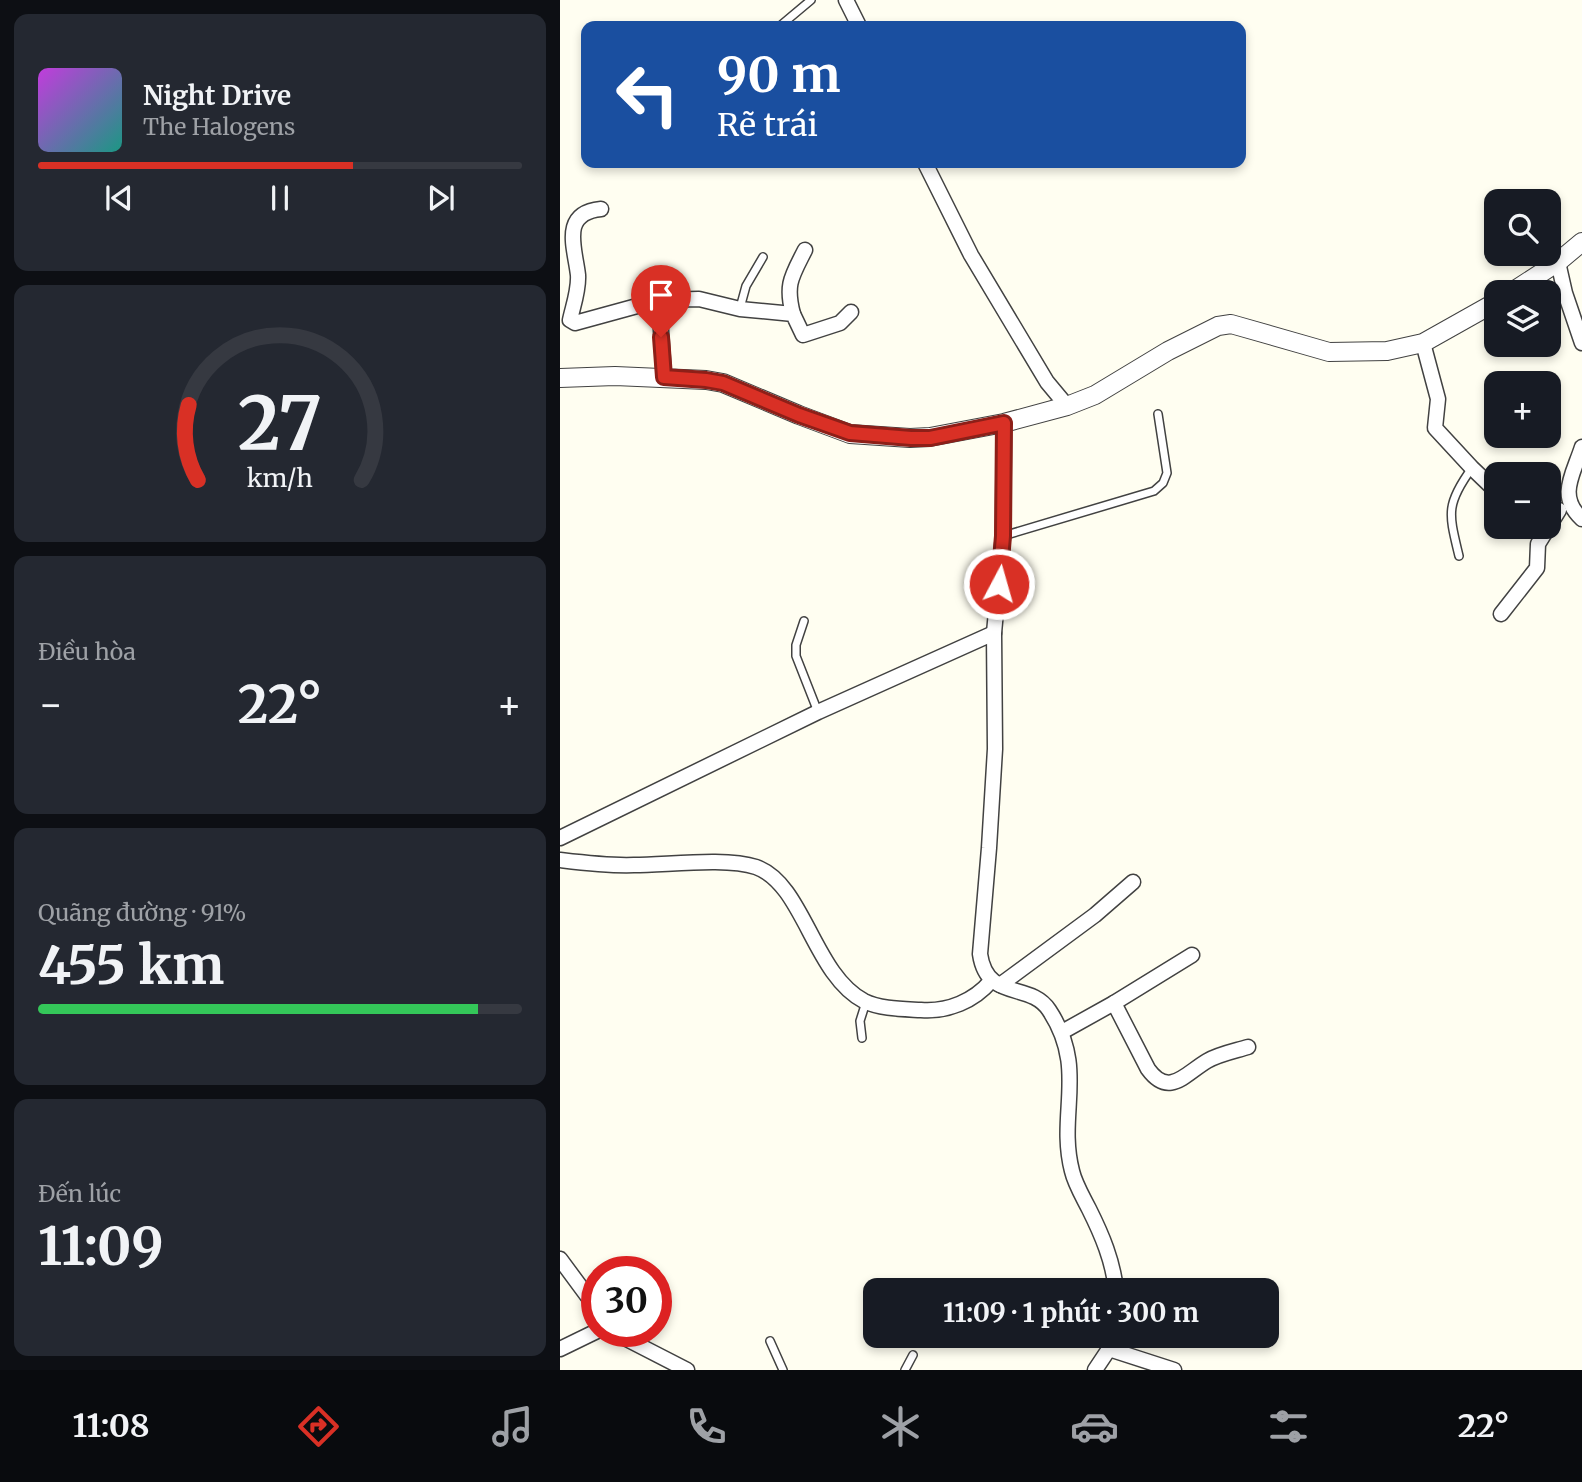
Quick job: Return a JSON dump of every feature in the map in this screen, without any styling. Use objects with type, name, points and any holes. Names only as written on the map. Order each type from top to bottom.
[{"type":"street","points":[[846,0],[856,21]]},
{"type":"street","points":[[928,168],[971,255],[1047,382],[1067,407]]},
{"type":"street","points":[[601,209],[587,210],[574,227],[572,253],[578,274],[578,286],[570,320],[575,323],[659,300],[699,299],[740,309],[793,314]]},
{"type":"street","points":[[1561,260],[1582,243]]},
{"type":"street","points":[[805,250],[790,279],[788,296],[803,335],[840,323],[851,312]]},
{"type":"street","points":[[1531,280],[1552,266]]},
{"type":"street","points":[[1559,266],[1582,343]]},
{"type":"street","points":[[659,300],[664,377]]},
{"type":"street","points":[[560,378],[664,377],[706,380],[723,383],[850,433],[930,438],[1067,407],[1095,395],[1168,351],[1218,326],[1231,324],[1329,352],[1387,351],[1423,343],[1484,310]]},
{"type":"street","points":[[1423,343],[1438,399],[1435,428],[1484,480]]},
{"type":"street","points":[[1004,423],[1003,536],[993,633],[995,750],[981,964],[996,983],[1044,1003],[1062,1032],[1071,1074],[1069,1138],[1072,1171],[1106,1247],[1115,1278]]},
{"type":"street","points":[[1501,614],[1537,568],[1538,544],[1565,512],[1569,487],[1582,447]]},
{"type":"street","points":[[560,838],[818,712],[993,633]]},
{"type":"street","points":[[560,860],[632,865],[739,864],[755,867],[767,872],[780,885],[795,906],[832,972],[847,990],[866,1002],[893,1008],[935,1011],[980,994],[1095,915],[1133,882]]},
{"type":"street","points":[[1062,1032],[1192,955]]},
{"type":"street","points":[[1114,1003],[1148,1069],[1162,1082],[1178,1082],[1209,1059],[1248,1047]]},
{"type":"street","points":[[560,1259],[581,1287]]},
{"type":"street","points":[[560,1349],[581,1339]]},
{"type":"street","points":[[642,1347],[687,1370]]},
{"type":"street","points":[[1095,1370],[1107,1348]]},
{"type":"street","points":[[1124,1348],[1174,1370]]},
{"type":"lane","points":[[786,21],[811,0]]},
{"type":"lane","points":[[740,309],[746,286],[763,257]]},
{"type":"lane","points":[[1003,536],[1154,491],[1163,484],[1167,473],[1158,414]]},
{"type":"lane","points":[[1459,556],[1450,514],[1453,497],[1472,468]]},
{"type":"lane","points":[[804,621],[796,645],[796,656],[818,712]]},
{"type":"lane","points":[[862,1038],[860,1021],[866,1002]]},
{"type":"lane","points":[[770,1341],[783,1370]]},
{"type":"lane","points":[[905,1370],[913,1355]]},
{"type":"route","points":[[661,337],[664,377],[723,383],[850,433],[930,438],[1004,423],[1003,536],[999,584]]}]
